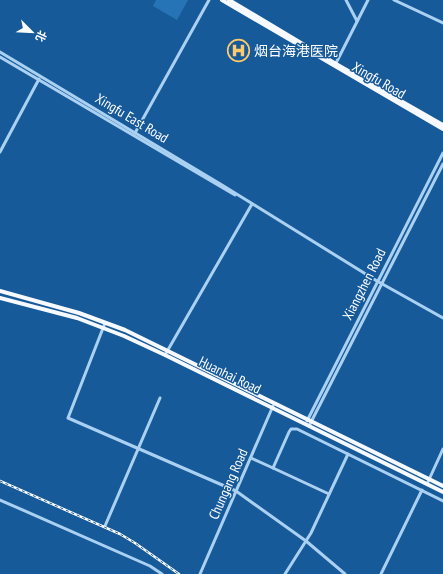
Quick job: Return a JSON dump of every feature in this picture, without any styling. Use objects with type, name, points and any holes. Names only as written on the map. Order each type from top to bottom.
[{"type":"main road","name":"Xingfu Road","points":[[222,0],[443,129]]},
{"type":"main road","name":"Xingfu Road","points":[[229,0],[335,65],[443,125]]},
{"type":"main road","name":"Huanhai Road","points":[[0,291],[80,313],[168,350],[443,486]]},
{"type":"main road","name":"Huanhai Road","points":[[0,298],[77,318],[104,328],[165,355],[443,492]]},
{"type":"street","points":[[133,136],[208,0]]},
{"type":"street","points":[[346,0],[358,21]]},
{"type":"street","points":[[335,65],[368,0]]},
{"type":"street","points":[[394,0],[443,23]]},
{"type":"street","name":"Xingfu East Road","points":[[0,52],[135,132],[382,283]]},
{"type":"street","name":"Xingfu East Road","points":[[0,57],[220,187],[252,204]]},
{"type":"street","points":[[0,152],[41,76]]},
{"type":"street","name":"Xiangzhen Road","points":[[310,420],[377,281],[443,153]]},
{"type":"street","name":"Xiangzhen Road","points":[[307,425],[443,164]]},
{"type":"street","points":[[165,355],[252,204]]},
{"type":"street","points":[[382,283],[443,318]]},
{"type":"street","points":[[105,323],[68,418],[236,491],[306,541],[345,574]]},
{"type":"street","points":[[105,526],[160,398]]},
{"type":"street","name":"Chungang Road","points":[[200,574],[275,403]]},
{"type":"street","points":[[273,468],[289,432],[294,428],[443,501]]},
{"type":"street","points":[[427,484],[443,449]]},
{"type":"street","points":[[285,574],[306,541],[348,454]]},
{"type":"street","points":[[251,458],[329,494]]},
{"type":"street","points":[[381,574],[422,490]]},
{"type":"street","points":[[0,500],[150,566],[162,574]]},
{"type":"shaded area","points":[[156,0],[188,0],[177,20],[153,6]]},
{"type":"railway","points":[[0,481],[120,534],[179,574]]},
{"type":"place","name":"烟台海港医院","points":[[238,51]]}]
